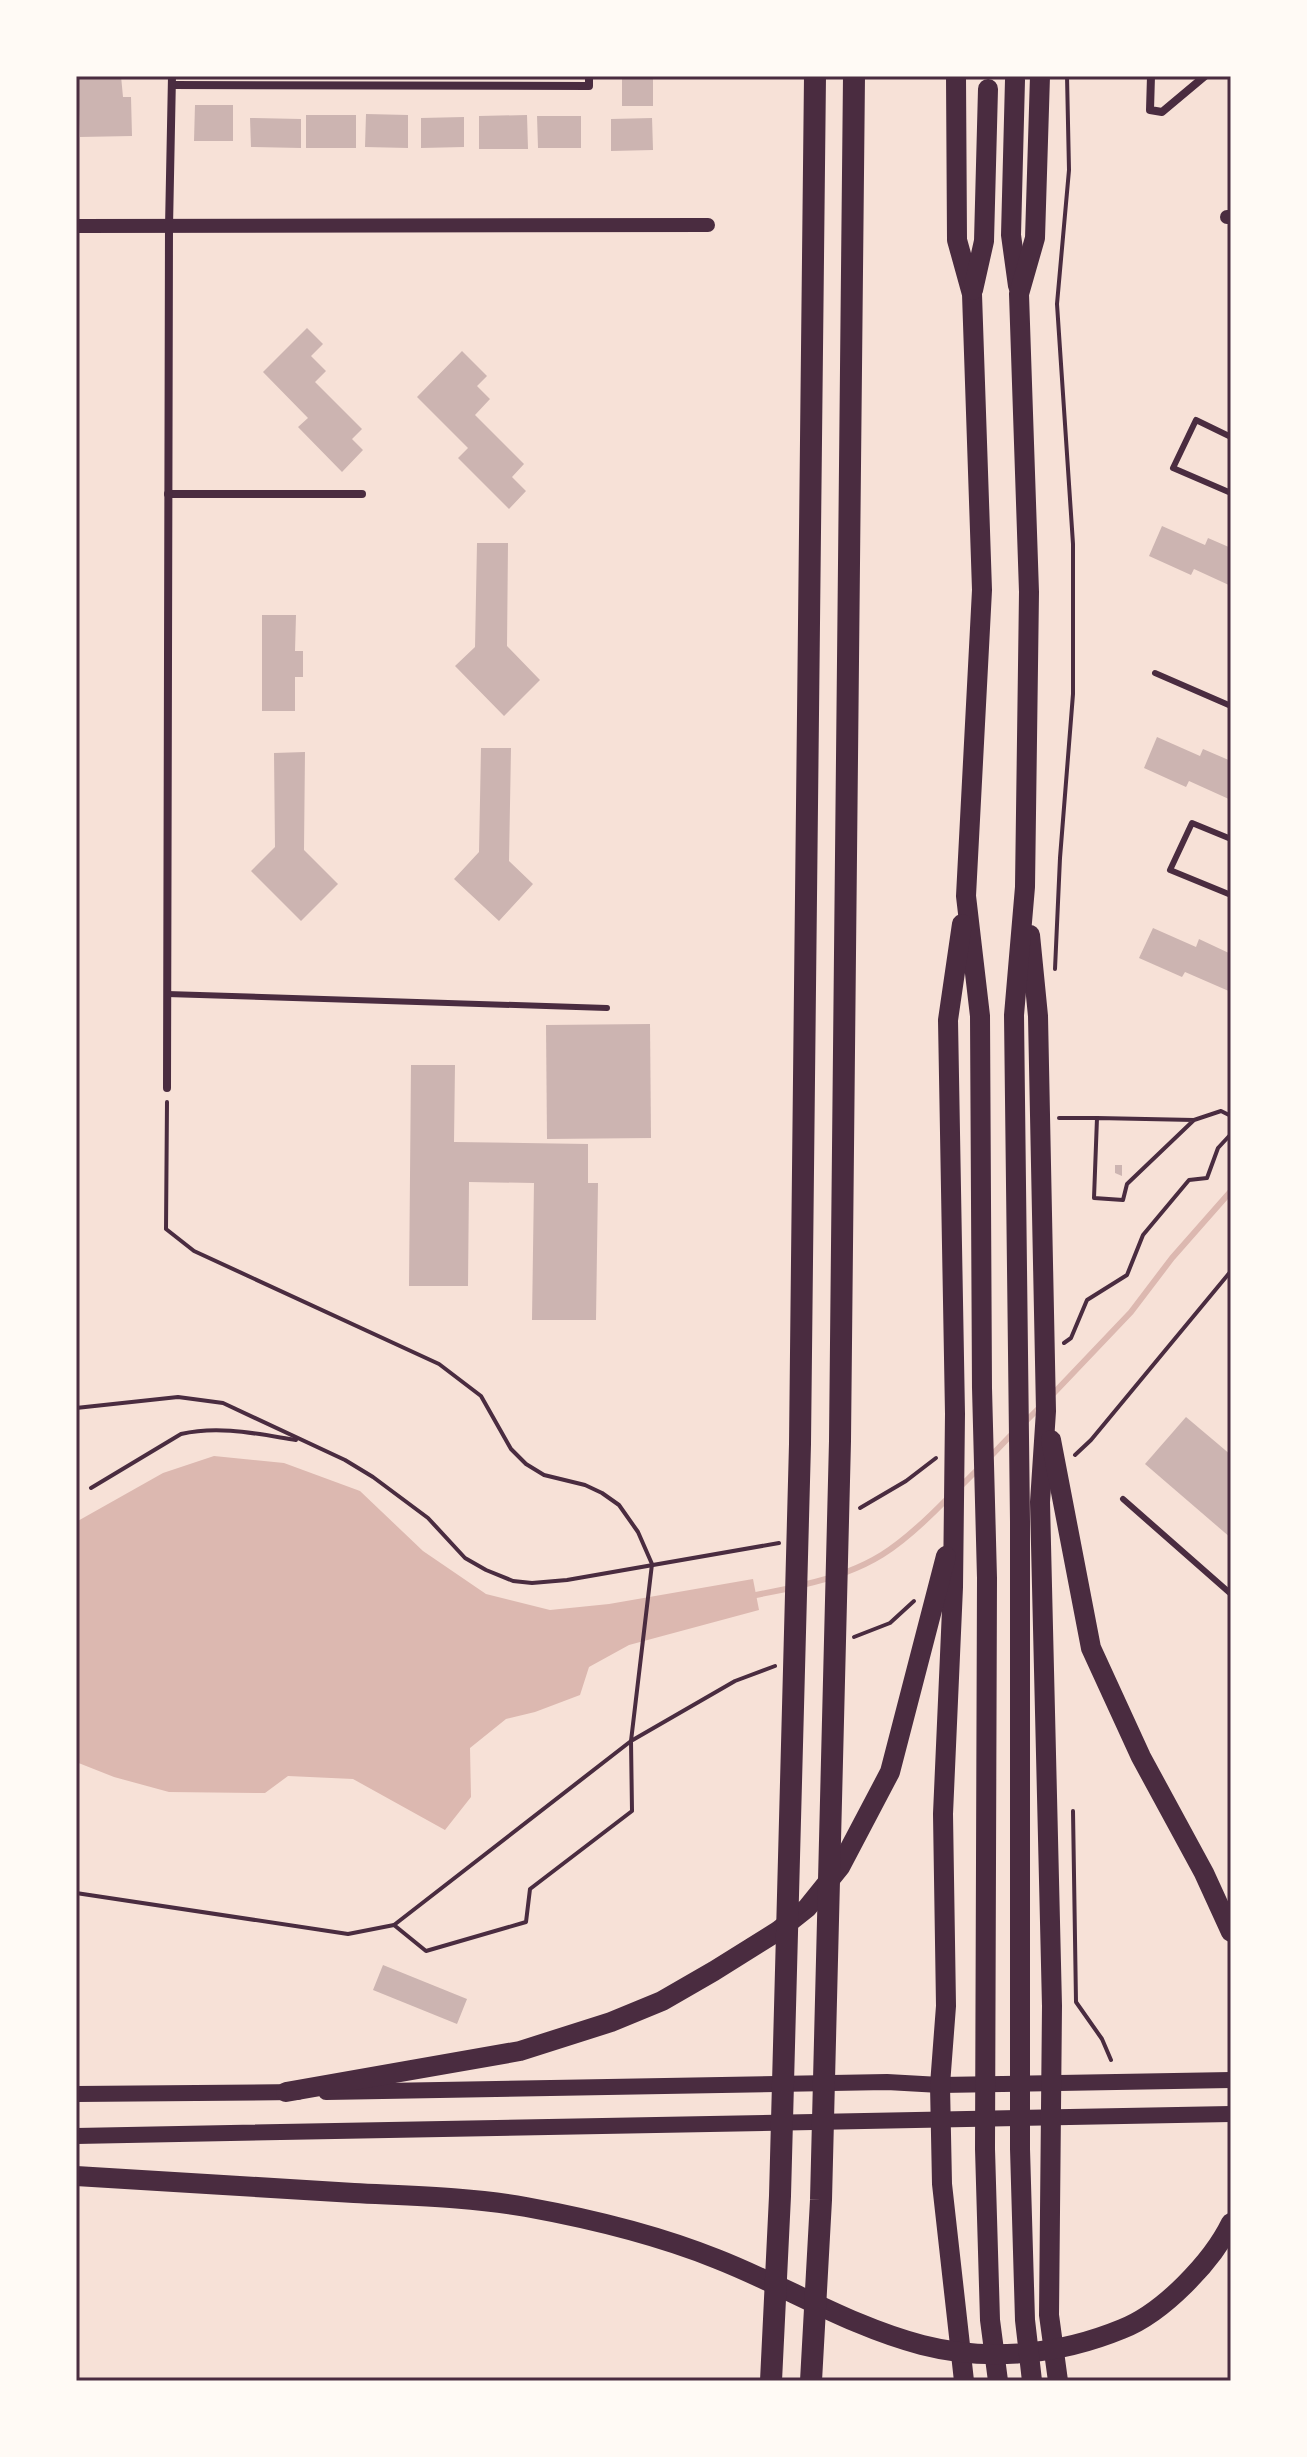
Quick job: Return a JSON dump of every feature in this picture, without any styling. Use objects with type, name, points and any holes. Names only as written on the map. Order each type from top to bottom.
[{"type":"highway","points":[[771,2381],[780,2196],[800,1444],[815,76]]},
{"type":"highway","points":[[811,2381],[821,2200],[840,1441],[854,76]]},
{"type":"highway","points":[[956,76],[957,240],[972,294],[982,590],[966,896],[948,1020],[955,1414],[952,1533],[945,1590],[943,1814],[946,2006],[940,2085],[942,2184],[964,2381]]},
{"type":"highway","points":[[1019,294],[1035,238],[1040,76]]},
{"type":"highway","points":[[1015,80],[1011,235],[1019,294],[1029,592],[1025,887],[1014,1015],[1020,2149],[1025,2320],[1032,2381]]},
{"type":"highway","points":[[972,294],[984,241],[988,89]]},
{"type":"highway","points":[[1025,887],[1038,1016],[1046,1411],[1040,1502],[1052,2006],[1049,2315],[1058,2381]]},
{"type":"highway","points":[[966,896],[980,1016],[982,1388],[987,1578],[985,2149],[990,2320],[998,2381]]},
{"type":"highway","points":[[1046,1411],[1091,1648],[1141,1757],[1204,1873],[1231,1932]]},
{"type":"highway","points":[[286,2092],[520,2051],[611,2022],[662,2001],[778,1931],[807,1908],[840,1867],[890,1772],[945,1590]]},
{"type":"highway","points":[[76,2176],[522,2206],[628,2228],[718,2259],[829,2312],[921,2345],[965,2354],[1019,2355],[1070,2345],[1124,2329],[1163,2304],[1198,2271],[1231,2223]]},
{"type":"main road","points":[[76,2094],[887,2082],[940,2085],[1108,2084],[1231,2080]]},
{"type":"main road","points":[[76,2136],[707,2120],[1231,2114]]},
{"type":"street","points":[[252,76],[252,86]]},
{"type":"street","points":[[446,76],[446,86]]},
{"type":"street","points":[[167,1088],[172,80],[252,86],[589,86],[589,76]]},
{"type":"street","points":[[1151,76],[1150,110],[1162,112],[1205,76]]},
{"type":"street","points":[[76,226],[708,225]]},
{"type":"street","points":[[168,494],[362,494]]},
{"type":"lane","points":[[1231,437],[1196,420],[1173,468],[1231,493]]},
{"type":"lane","points":[[1155,673],[1231,706]]},
{"type":"lane","points":[[1231,839],[1192,823],[1170,870],[1231,895]]},
{"type":"lane","points":[[167,994],[607,1008]]},
{"type":"lane","points":[[1123,1499],[1231,1594]]},
{"type":"path","points":[[1055,982],[1057,899],[1073,694],[1073,544],[1057,304],[1069,170],[1067,76]]},
{"type":"path","points":[[167,1088],[166,1229],[194,1251],[439,1364],[481,1396],[511,1449],[526,1464],[544,1475],[585,1485],[619,1505],[638,1532],[652,1564],[631,1741],[632,1811],[530,1889],[526,1922],[426,1951],[394,1925]]},
{"type":"path","points":[[1059,1105],[1059,1118],[1194,1120],[1221,1111],[1231,1116]]},
{"type":"path","points":[[1097,1118],[1094,1198],[1123,1200],[1127,1184],[1194,1120]]},
{"type":"path","points":[[1059,1347],[1071,1338],[1087,1300],[1127,1275],[1143,1235],[1162,1210],[1189,1180],[1207,1178],[1218,1148],[1231,1134]]},
{"type":"path","points":[[76,1408],[178,1397],[223,1403],[345,1460],[373,1477],[428,1518],[465,1558],[513,1581],[567,1580],[791,1541]]},
{"type":"path","points":[[91,1488],[188,1432],[226,1430],[302,1440]]},
{"type":"path","points":[[855,1511],[906,1481],[941,1454]]},
{"type":"path","points":[[76,1893],[348,1934],[394,1925],[631,1741]]},
{"type":"path","points":[[1073,1811],[1076,2002],[1102,2039],[1111,2060]]},
{"type":"shaded area","points":[[214,1456],[284,1463],[360,1491],[423,1551],[486,1594],[550,1610],[609,1604],[753,1579],[759,1610],[629,1645],[589,1667],[580,1695],[506,1719],[470,1748],[471,1797],[445,1830],[353,1779],[288,1776],[265,1793],[169,1792],[114,1777],[76,1762],[76,1522],[163,1473]]},
{"type":"building","points":[[78,76],[121,76],[123,97],[131,97],[132,136],[80,137]]},
{"type":"building","points":[[622,76],[653,76],[653,106],[622,106]]},
{"type":"building","points":[[195,105],[233,105],[233,141],[194,141]]},
{"type":"building","points":[[366,114],[408,115],[408,148],[365,147]]},
{"type":"building","points":[[306,115],[356,115],[356,148],[306,148]]},
{"type":"building","points":[[527,115],[528,149],[479,149],[479,116]]},
{"type":"building","points":[[537,116],[581,116],[581,148],[538,148]]},
{"type":"building","points":[[464,117],[464,147],[421,148],[421,118]]},
{"type":"building","points":[[250,118],[301,119],[301,148],[251,147]]},
{"type":"building","points":[[652,118],[653,150],[611,151],[611,119]]},
{"type":"building","points":[[307,328],[323,344],[311,356],[326,371],[315,382],[362,429],[352,439],[363,450],[342,472],[298,427],[308,418],[263,372]]},
{"type":"building","points":[[462,351],[487,376],[477,386],[490,399],[475,415],[524,464],[512,477],[526,491],[509,509],[458,458],[468,448],[417,397]]},
{"type":"building","points":[[1162,526],[1205,545],[1208,538],[1231,548],[1231,586],[1194,569],[1191,575],[1149,556]]},
{"type":"building","points":[[477,543],[508,543],[507,646],[540,680],[504,716],[455,666],[475,647]]},
{"type":"building","points":[[262,615],[296,615],[295,651],[303,651],[303,677],[295,677],[295,711],[262,711]]},
{"type":"building","points":[[1157,737],[1200,756],[1203,749],[1231,761],[1231,800],[1189,781],[1186,787],[1144,768]]},
{"type":"building","points":[[481,748],[511,748],[509,861],[533,884],[499,921],[454,879],[479,852]]},
{"type":"building","points":[[305,752],[304,850],[338,884],[301,921],[251,871],[275,847],[274,753]]},
{"type":"building","points":[[1153,928],[1196,947],[1199,939],[1231,954],[1231,992],[1185,972],[1182,977],[1139,958]]},
{"type":"building","points":[[650,1024],[651,1138],[547,1139],[546,1025]]},
{"type":"building","points":[[411,1065],[455,1065],[454,1142],[588,1144],[588,1183],[598,1183],[596,1320],[532,1320],[534,1183],[469,1182],[468,1286],[409,1286]]},
{"type":"building","points":[[1115,1165],[1122,1165],[1122,1176],[1115,1173]]},
{"type":"building","points":[[1186,1417],[1231,1455],[1231,1538],[1145,1464]]},
{"type":"building","points":[[383,1965],[467,1999],[457,2024],[373,1990]]},
{"type":"waterway","points":[[1052,1395],[1131,1312],[1172,1258],[1231,1191]]},
{"type":"waterway","points":[[1023,1424],[1041,1406]]},
{"type":"waterway","points":[[989,1458],[1012,1434]]},
{"type":"waterway","points":[[961,1486],[979,1468]]},
{"type":"waterway","points":[[802,1585],[847,1572],[882,1555],[914,1531],[947,1499]]},
{"type":"waterway","points":[[756,1595],[791,1588]]}]
